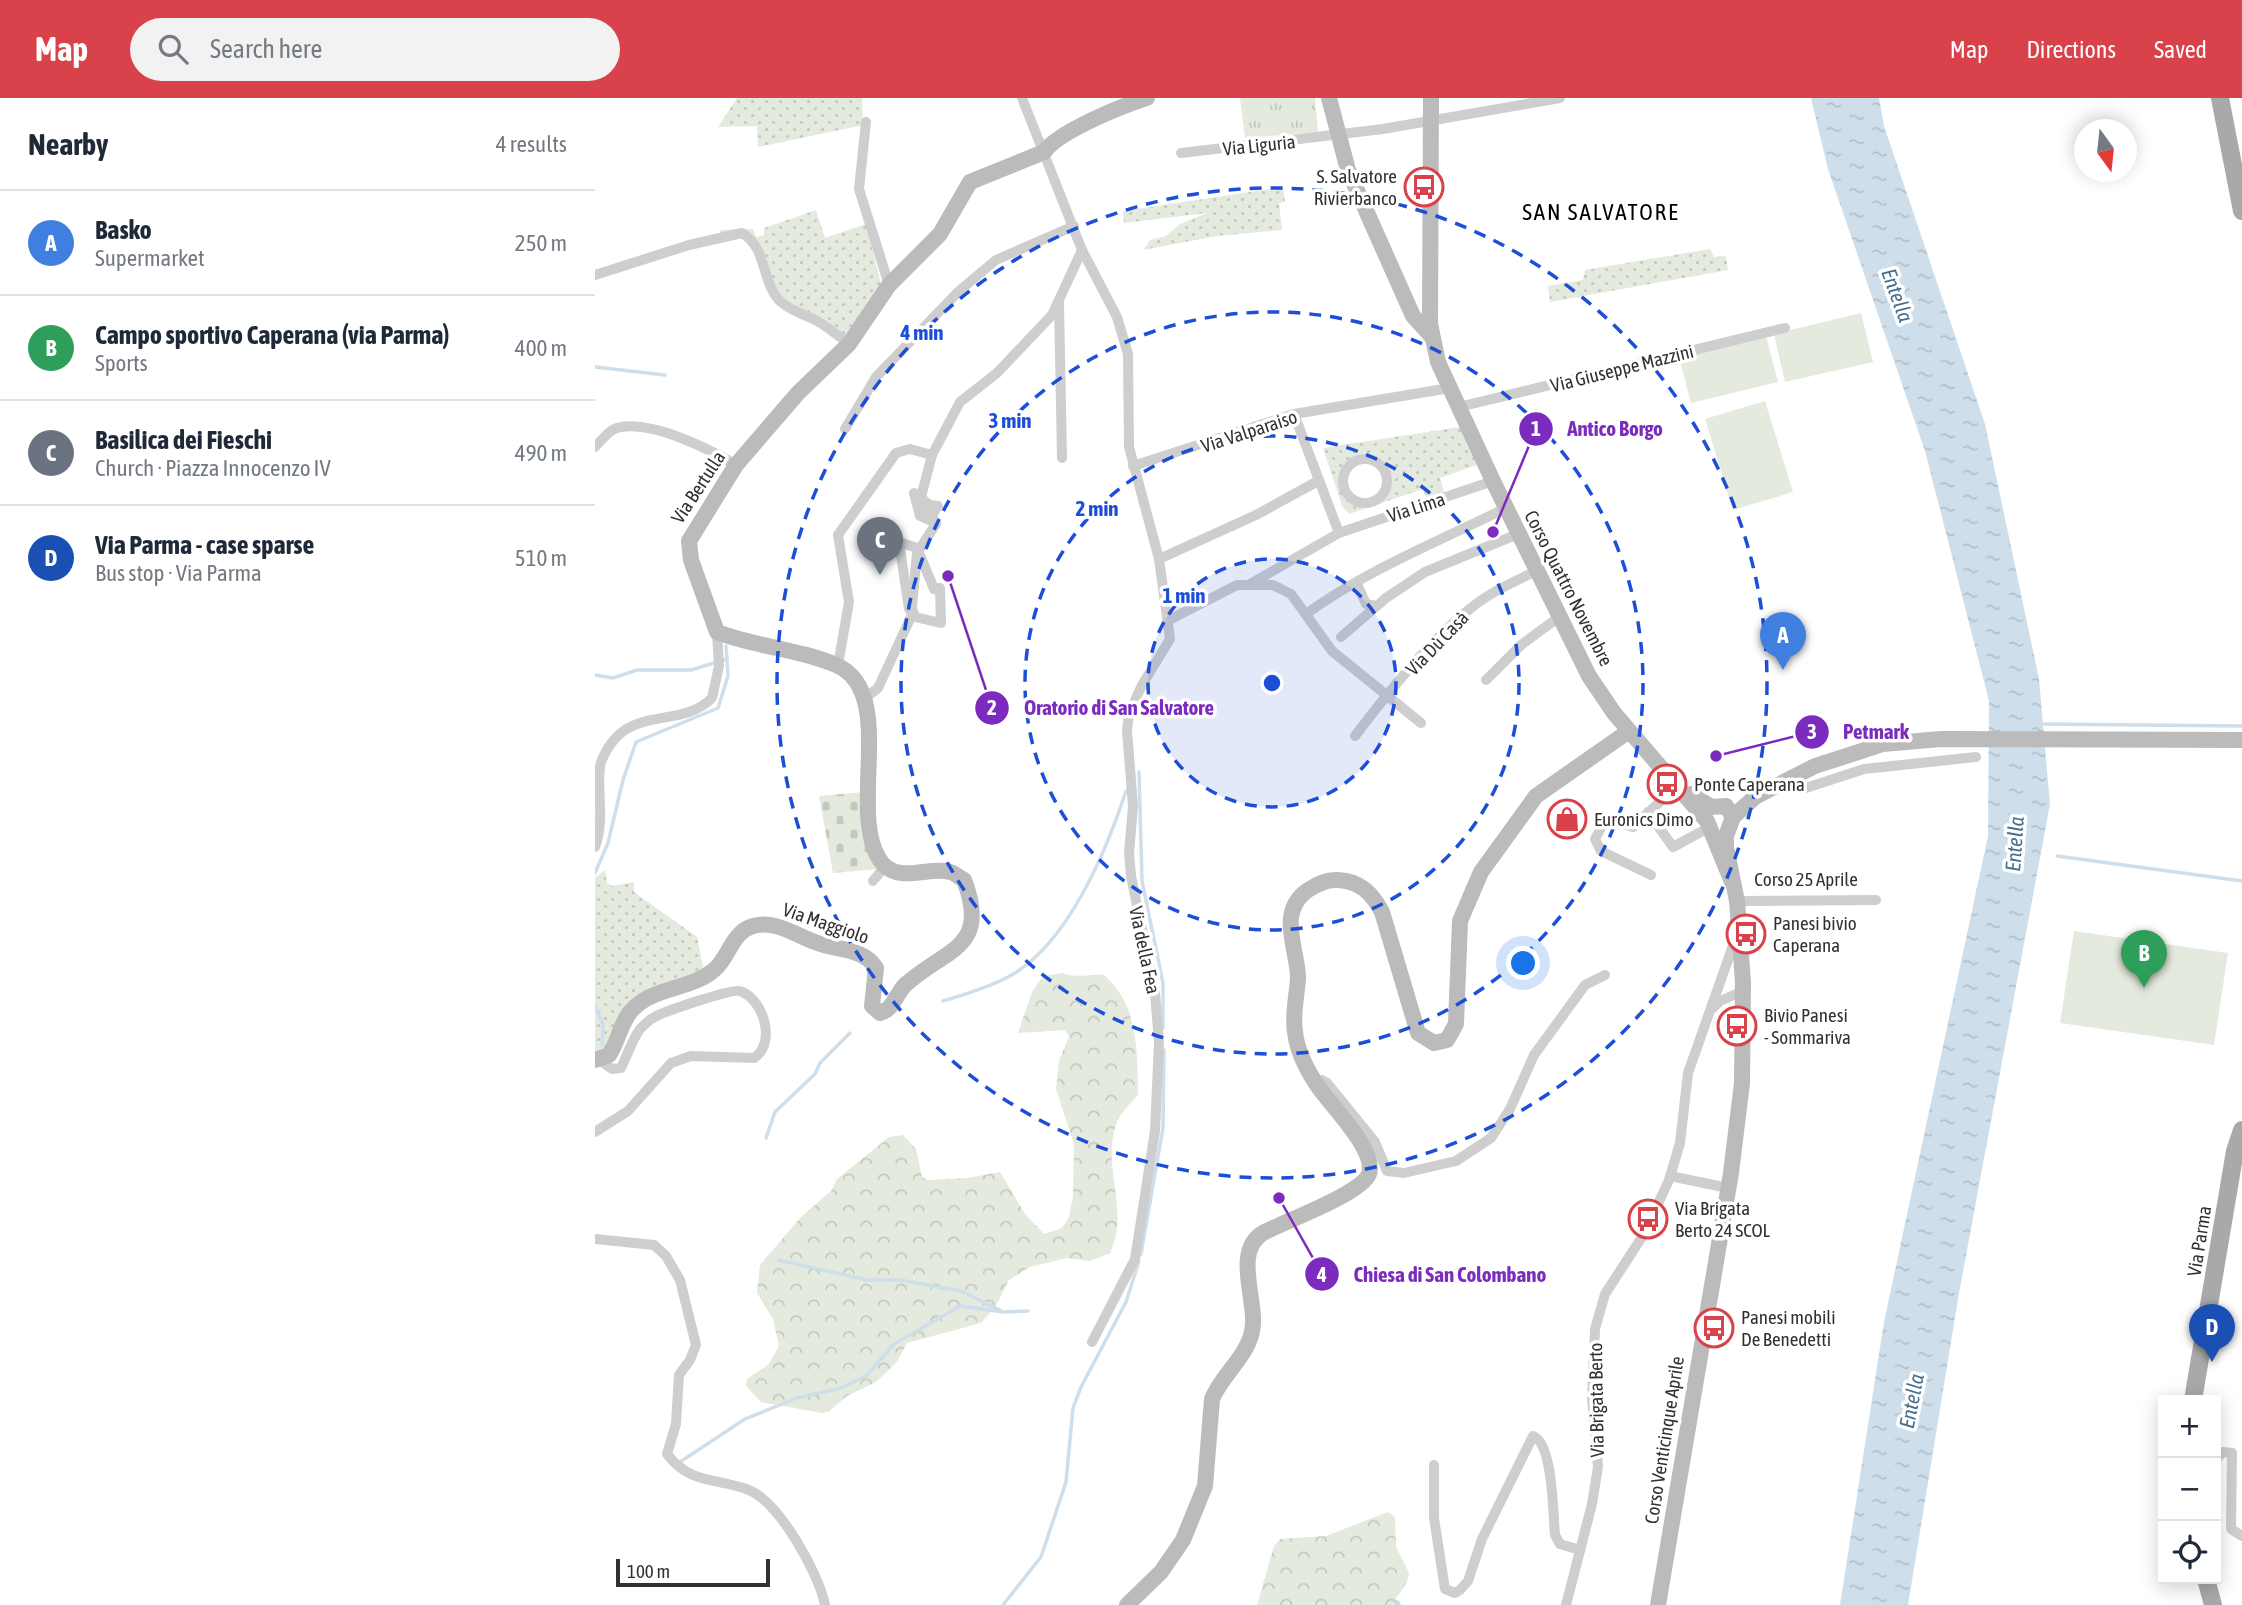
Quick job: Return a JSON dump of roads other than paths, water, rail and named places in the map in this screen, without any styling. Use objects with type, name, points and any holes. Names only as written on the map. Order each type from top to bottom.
[{"type":"main road","points":[[2220,98],[2242,211]]},
{"type":"main road","name":"Via Parma","points":[[2194,1395],[2241,1136]]},
{"type":"main road","points":[[2207,1584],[2213,1605]]},
{"type":"street","name":"Via della Fea","points":[[1022,98],[1082,250],[1117,317],[1128,354],[1130,380],[1127,428],[1133,466],[1159,559],[1161,587],[1169,620],[1170,639],[1142,685],[1129,714],[1127,730],[1133,807],[1129,853],[1131,876],[1155,993],[1159,1042],[1154,1131],[1135,1259],[1092,1342]]},
{"type":"street","name":"Via Bertulla","points":[[717,632],[691,560],[689,541],[736,465],[798,393],[849,344],[889,285],[940,234],[970,182],[1044,152],[1053,143],[1117,108],[1147,98]]},
{"type":"street","points":[[1329,98],[1348,170],[1413,316],[1432,337]]},
{"type":"street","points":[[1431,98],[1432,337]]},
{"type":"street","name":"Via Liguria","points":[[1181,153],[1338,135],[1560,98]]},
{"type":"street","points":[[866,122],[859,189],[889,285]]},
{"type":"street","points":[[845,429],[876,377],[959,291],[996,260],[1073,226]]},
{"type":"street","points":[[595,275],[689,245],[742,233],[752,239],[775,295],[788,307],[819,322],[849,344]]},
{"type":"street","points":[[864,699],[878,688],[911,617],[917,553],[936,524],[930,518],[921,498],[932,455],[961,402],[997,373],[1059,303],[1082,250]]},
{"type":"street","points":[[1394,270],[1430,316]]},
{"type":"street","points":[[1406,284],[1419,285],[1430,281]]},
{"type":"street","points":[[1059,303],[1062,458]]},
{"type":"street","name":"Via Giuseppe Mazzini","points":[[1458,407],[1785,328]]},
{"type":"street","name":"Corso Quattro Novembre","points":[[1432,337],[1438,362],[1458,407],[1589,676],[1629,731],[1679,786]]},
{"type":"street","name":"Via Valparaiso","points":[[1133,466],[1294,414],[1450,388]]},
{"type":"street","points":[[1294,414],[1339,533]]},
{"type":"street","points":[[595,447],[611,430],[621,426],[665,432],[703,445],[736,465]]},
{"type":"street","points":[[838,665],[849,602],[838,535],[896,453],[910,450],[932,455]]},
{"type":"street","points":[[1371,459],[1380,464],[1386,474],[1385,489],[1374,501],[1358,502],[1346,492],[1343,477],[1347,467],[1355,460],[1371,459]]},
{"type":"street","points":[[1159,559],[1256,515],[1318,481]]},
{"type":"street","name":"Via Lima","points":[[1169,620],[1237,585],[1250,584],[1339,533],[1493,481]]},
{"type":"street","points":[[1305,614],[1345,586],[1357,584],[1413,550],[1506,508]]},
{"type":"street","points":[[1341,638],[1377,606],[1425,572],[1518,534]]},
{"type":"street","points":[[899,542],[917,548],[917,553],[934,589],[940,588],[941,623],[915,617],[912,608],[909,609],[899,542]]},
{"type":"street","name":"Via Dù Casà","points":[[1355,736],[1385,695],[1471,608],[1494,591],[1536,571]]},
{"type":"street","points":[[1250,584],[1273,585],[1291,594],[1332,651],[1421,723]]},
{"type":"street","points":[[1357,584],[1366,604],[1377,606]]},
{"type":"street","points":[[1486,680],[1521,645],[1559,617]]},
{"type":"street","points":[[595,847],[601,802],[598,770],[602,759],[615,737],[626,729],[688,710],[712,698],[719,666],[717,632],[838,665],[851,676],[864,699],[870,738],[870,783],[866,822],[871,846],[885,866],[873,881]]},
{"type":"street","points":[[1127,1605],[1161,1572],[1183,1540],[1205,1486],[1212,1399],[1216,1388],[1245,1351],[1253,1327],[1248,1264],[1252,1244],[1263,1233],[1358,1188],[1369,1173],[1370,1164],[1364,1147],[1315,1082],[1300,1052],[1294,1030],[1298,975],[1290,920],[1295,905],[1304,892],[1317,884],[1333,880],[1356,884],[1374,898],[1382,912],[1418,1033],[1427,1042],[1447,1040],[1456,1024],[1460,921],[1481,872],[1536,796],[1629,731]]},
{"type":"street","points":[[1648,812],[1673,847],[1791,778],[1863,749],[1941,739],[2242,740]]},
{"type":"street","points":[[1791,778],[1799,788],[1806,788],[1864,769],[1976,757]]},
{"type":"street","points":[[1651,875],[1601,851],[1595,838],[1607,820],[1633,827],[1679,786]]},
{"type":"street","name":"Corso 25 Aprile","points":[[1679,786],[1719,818],[1737,901],[1743,986]]},
{"type":"street","name":"Via Maggiolo","points":[[597,1060],[609,1055],[630,1010],[647,996],[705,976],[717,968],[739,933],[753,926],[774,925],[820,944],[867,957],[876,968],[873,1009],[877,1013],[886,1012],[904,986],[956,951],[972,922],[974,911],[964,880],[951,872],[903,873],[885,866]]},
{"type":"street","name":"Corso 25 Aprile","points":[[1737,901],[1876,900]]},
{"type":"street","name":"Via Brigata Berto","points":[[1566,1605],[1598,1466],[1592,1398],[1595,1329],[1605,1294],[1644,1234],[1670,1176],[1679,1143],[1688,1073],[1708,1012],[1722,981],[1739,923]]},
{"type":"street","points":[[1315,1082],[1322,1080],[1327,1083],[1375,1142],[1387,1171],[1404,1173],[1455,1161],[1491,1138],[1510,1109],[1534,1055],[1585,985],[1605,975]]},
{"type":"street","points":[[1708,1012],[1743,986],[1733,978],[1722,981]]},
{"type":"street","name":"Corso Venticinque Aprile","points":[[1658,1605],[1728,1188],[1742,1083],[1743,986]]},
{"type":"street","points":[[595,1132],[628,1111],[671,1063],[691,1056],[754,1058],[762,1053],[767,1044],[764,1021],[747,995],[731,990],[653,1018],[640,1030],[621,1068],[612,1069],[597,1060]]},
{"type":"street","points":[[1670,1176],[1728,1188]]},
{"type":"street","points":[[595,1239],[655,1245],[666,1256],[680,1280],[691,1345],[690,1360],[679,1375],[676,1424],[667,1454],[677,1467],[718,1485],[749,1490],[769,1505],[795,1539],[825,1605]]},
{"type":"street","points":[[1434,1465],[1434,1518],[1445,1589],[1455,1592],[1461,1590],[1468,1581],[1482,1539],[1533,1436],[1541,1441],[1548,1457],[1555,1535],[1560,1544],[1580,1550]]},
{"type":"street","points":[[2218,1458],[2222,1452],[2232,1453],[2231,1529],[2242,1536]]},
{"type":"water","name":"Entella","points":[[1811,98],[1879,98],[1884,126],[1985,424],[2039,679],[2050,804],[1959,1293],[1908,1605],[1840,1605],[1884,1322],[1988,836],[1989,701],[1925,451],[1828,169]]},
{"type":"waterway","points":[[595,367],[665,375]]},
{"type":"waterway","points":[[595,873],[608,843],[623,780],[636,742],[718,708],[728,676],[726,646]]},
{"type":"waterway","points":[[595,675],[613,678],[637,670],[691,670],[727,659]]},
{"type":"waterway","points":[[2041,724],[2242,726]]},
{"type":"waterway","points":[[1139,772],[1142,881],[1163,983],[1163,1028]]},
{"type":"waterway","points":[[943,1001],[1008,977],[1029,963],[1049,943],[1082,895],[1126,791],[1130,790]]},
{"type":"waterway","points":[[2057,856],[2242,881]]},
{"type":"waterway","points":[[595,1006],[603,1024],[602,1045]]},
{"type":"waterway","points":[[766,1138],[775,1112],[815,1074],[820,1063],[850,1033]]},
{"type":"waterway","points":[[1141,1254],[1163,1128],[1164,1050]]},
{"type":"waterway","points":[[779,1260],[867,1280],[900,1280],[961,1291],[1000,1310]]},
{"type":"waterway","points":[[1003,1605],[1041,1557],[1066,1482],[1073,1408],[1081,1387],[1126,1302],[1139,1261]]},
{"type":"waterway","points":[[680,1462],[745,1419],[797,1398],[841,1388],[866,1376],[894,1344],[960,1306],[1003,1312],[1028,1311]]},
{"type":"place","name":"S. Salvatore Rivierbanco","points":[[1424,187]]},
{"type":"place","name":"Antico Borgo","points":[[1493,532]]},
{"type":"place","name":"Basilica dei Fieschi","points":[[880,575]]},
{"type":"place","name":"Oratorio di San Salvatore","points":[[948,576]]},
{"type":"place","name":"Basko","points":[[1783,670]]},
{"type":"place","name":"Petmark","points":[[1716,756]]},
{"type":"place","name":"Ponte Caperana","points":[[1667,784]]},
{"type":"place","name":"Euronics Dimo","points":[[1567,819]]},
{"type":"place","name":"Panesi bivio Caperana","points":[[1746,934]]},
{"type":"place","name":"Campo sportivo Caperana (via Parma)","points":[[2144,988]]},
{"type":"place","name":"Bivio Panesi - Sommariva","points":[[1737,1026]]},
{"type":"place","name":"Chiesa di San Colombano","points":[[1279,1198]]},
{"type":"place","name":"Via Brigata Berto 24 SCOL","points":[[1648,1219]]},
{"type":"place","name":"Panesi mobili De Benedetti","points":[[1714,1328]]},
{"type":"place","name":"Via Parma - case sparse","points":[[2212,1362]]},
{"type":"district","name":"SAN SALVATORE","points":[[1601,212]]}]
